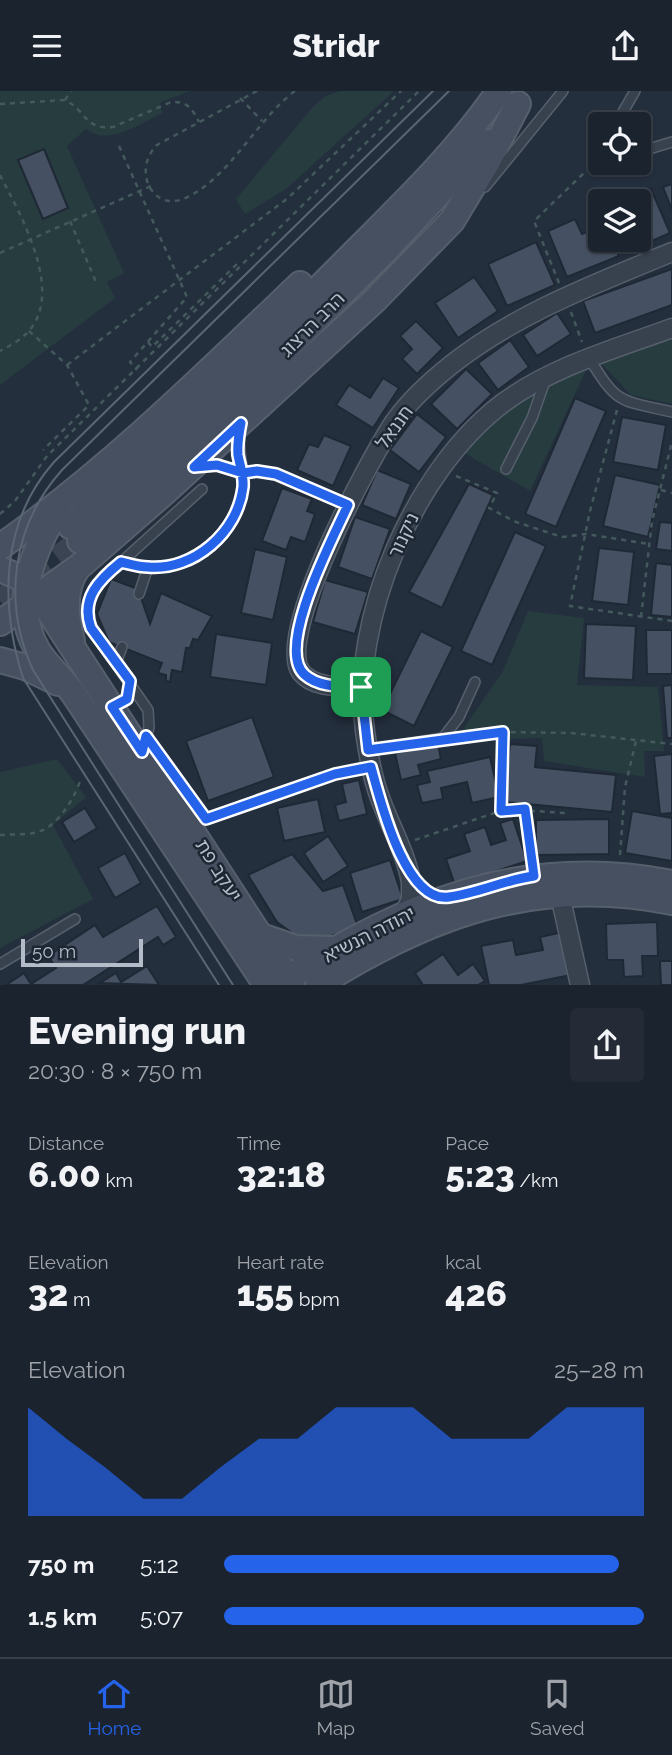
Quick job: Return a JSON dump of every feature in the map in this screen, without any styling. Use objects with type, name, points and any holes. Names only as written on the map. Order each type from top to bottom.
[{"type":"main road","points":[[0,623],[31,595],[80,566],[198,478],[241,423],[324,349],[452,221],[487,163],[515,95]]},
{"type":"main road","name":"הרב הרצוג","points":[[515,95],[446,187],[346,290],[172,462],[75,533],[455,147],[515,95]]},
{"type":"main road","points":[[0,547],[64,500],[199,381],[397,192],[455,147]]},
{"type":"main road","name":"יעקב פת","points":[[64,500],[38,545],[31,595],[30,634],[37,649],[73,693],[280,983]]},
{"type":"main road","points":[[80,566],[69,583],[67,613],[71,639],[82,663]]},
{"type":"main road","name":"יעקב פת","points":[[0,569],[31,595],[112,707],[144,744],[261,936],[280,983]]},
{"type":"main road","points":[[0,660],[43,674],[73,693]]},
{"type":"main road","name":"יהודה הנשיא","points":[[332,973],[403,916],[448,898],[550,881],[618,874],[672,883]]},
{"type":"main road","name":"יהודה הנשיא","points":[[280,983],[332,973],[391,943],[459,915],[521,898],[550,881],[672,902]]},
{"type":"main road","points":[[261,936],[296,948],[332,973]]},
{"type":"street","name":"חננאל","points":[[361,687],[314,682],[302,673],[296,660],[296,638],[306,604],[348,505],[375,452],[397,419],[423,389],[483,343],[565,299],[672,252]]},
{"type":"street","name":"ניקנור","points":[[403,916],[412,894],[410,875],[370,758],[361,687],[387,570],[412,515],[444,461],[503,403],[547,375],[672,328]]},
{"type":"street","points":[[410,875],[426,891],[448,898]]},
{"type":"street","points":[[550,881],[580,985]]},
{"type":"lane","points":[[452,221],[503,166],[563,91]]},
{"type":"lane","points":[[623,112],[635,91]]},
{"type":"lane","points":[[651,148],[672,142]]},
{"type":"lane","points":[[589,358],[607,388],[620,400],[672,412]]},
{"type":"lane","points":[[506,469],[532,418],[547,375]]},
{"type":"lane","points":[[121,562],[148,568],[187,561],[217,541],[237,510],[243,485],[238,446],[241,423]]},
{"type":"lane","points":[[243,473],[217,465],[198,478],[121,562],[95,586],[87,609],[91,628],[148,710],[144,744],[206,819],[269,796]]},
{"type":"lane","points":[[139,594],[148,568]]},
{"type":"lane","points":[[116,663],[121,647]]},
{"type":"lane","points":[[112,707],[127,699],[130,681]]},
{"type":"lane","points":[[370,758],[443,738],[459,717],[475,682]]},
{"type":"lane","points":[[0,964],[75,919]]},
{"type":"path","points":[[65,100],[71,91]]},
{"type":"path","points":[[257,91],[157,145],[147,155],[144,173],[156,196],[163,201],[181,200],[195,193],[212,180],[262,122],[295,91]]},
{"type":"path","points":[[67,365],[288,198],[401,91]]},
{"type":"path","points":[[0,514],[15,501],[47,456],[419,91]]},
{"type":"path","points":[[240,98],[262,122]]},
{"type":"path","points":[[0,104],[65,100],[94,127],[102,128],[113,127],[171,102],[187,105],[199,122]]},
{"type":"path","points":[[119,146],[187,297],[130,362],[137,370]]},
{"type":"path","points":[[588,172],[534,221],[589,358]]},
{"type":"path","points":[[0,175],[32,237],[41,274],[39,312],[29,331],[0,351]]},
{"type":"path","points":[[0,253],[151,186]]},
{"type":"path","points":[[70,221],[96,282]]},
{"type":"path","points":[[148,342],[152,347],[237,264],[241,268]]},
{"type":"path","points":[[29,331],[67,365],[89,405],[43,450]]},
{"type":"path","points":[[620,400],[570,606],[672,621]]},
{"type":"path","points":[[641,618],[649,544],[672,442]]},
{"type":"path","points":[[444,461],[457,476],[497,493],[489,508],[506,517],[562,537],[586,534],[649,544]]},
{"type":"path","points":[[243,473],[257,471],[276,474],[348,505]]},
{"type":"path","points":[[661,490],[672,493]]},
{"type":"path","points":[[443,738],[503,732],[571,733],[672,744]]},
{"type":"path","points":[[501,811],[503,732]]},
{"type":"path","points":[[618,874],[625,787],[636,741]]},
{"type":"path","points":[[269,796],[335,774],[370,758]]},
{"type":"path","points":[[0,835],[37,833],[56,819],[74,798],[81,778]]},
{"type":"path","points":[[525,809],[550,881]]},
{"type":"path","points":[[398,846],[501,811],[525,809],[565,813]]},
{"type":"green space","points":[[0,91],[190,91],[159,103],[163,113],[124,132],[104,135],[86,129],[67,146],[124,273],[107,282],[115,298],[0,385]]},
{"type":"green space","points":[[339,91],[394,91],[286,189],[245,214],[236,199],[312,108],[324,97]]},
{"type":"green space","points":[[672,334],[672,404],[631,395],[597,359]]},
{"type":"green space","points":[[589,364],[530,491],[461,451],[497,415],[531,393]]},
{"type":"green space","points":[[528,611],[584,618],[577,685],[658,687],[664,751],[644,751],[645,777],[544,761],[542,738],[506,739],[462,731],[503,671]]},
{"type":"green space","points":[[57,759],[86,797],[53,825],[93,899],[0,948],[0,772]]},
{"type":"building","points":[[44,149],[68,208],[43,219],[18,160]]},
{"type":"building","points":[[672,184],[672,210],[663,187]]},
{"type":"building","points":[[651,189],[670,233],[651,241]]},
{"type":"building","points":[[575,219],[582,234],[588,232],[588,252],[617,252],[619,256],[567,277],[548,231]]},
{"type":"building","points":[[536,242],[555,285],[507,306],[488,264]]},
{"type":"building","points":[[672,269],[672,305],[595,333],[583,301]]},
{"type":"building","points":[[474,277],[498,311],[458,338],[435,303]]},
{"type":"building","points":[[557,313],[571,334],[537,356],[523,335]]},
{"type":"building","points":[[416,321],[443,348],[417,374],[402,359],[412,349],[400,336]]},
{"type":"building","points":[[510,340],[529,367],[498,390],[478,363]]},
{"type":"building","points":[[466,369],[492,394],[457,429],[431,404]]},
{"type":"building","points":[[383,378],[399,388],[373,428],[336,405],[349,385],[370,398]]},
{"type":"building","points":[[575,398],[606,411],[556,527],[525,514]]},
{"type":"building","points":[[417,414],[446,437],[419,472],[390,450]]},
{"type":"building","points":[[622,417],[666,425],[658,470],[613,462]]},
{"type":"building","points":[[324,435],[351,446],[333,486],[297,470],[309,444],[318,447]]},
{"type":"building","points":[[377,470],[411,484],[396,519],[362,505]]},
{"type":"building","points":[[615,475],[660,485],[648,537],[603,526]]},
{"type":"building","points":[[469,484],[493,495],[442,608],[409,592]]},
{"type":"building","points":[[282,488],[312,499],[307,511],[315,514],[305,542],[291,537],[286,550],[262,541]]},
{"type":"building","points":[[355,517],[390,529],[372,579],[338,567]]},
{"type":"building","points":[[660,522],[672,523],[672,551],[656,549]]},
{"type":"building","points":[[515,532],[546,546],[492,665],[461,651]]},
{"type":"building","points":[[599,548],[634,552],[628,605],[592,601]]},
{"type":"building","points":[[255,549],[287,557],[273,620],[241,613]]},
{"type":"building","points":[[656,563],[672,565],[672,617],[651,615]]},
{"type":"building","points":[[111,579],[138,589],[150,624],[161,593],[212,616],[198,640],[193,639],[190,648],[186,648],[182,672],[172,670],[170,682],[166,681],[166,675],[158,673],[162,663],[109,642],[97,614]]},
{"type":"building","points":[[325,580],[368,592],[355,634],[313,622]]},
{"type":"building","points":[[586,624],[636,626],[633,680],[584,678]]},
{"type":"building","points":[[646,630],[672,630],[672,674],[647,674]]},
{"type":"building","points":[[421,631],[453,647],[414,726],[382,710]]},
{"type":"building","points":[[216,634],[272,643],[266,685],[210,677]]},
{"type":"building","points":[[672,685],[672,738],[667,738],[663,686]]},
{"type":"building","points":[[252,717],[274,777],[208,801],[186,741]]},
{"type":"building","points":[[438,744],[441,759],[418,765],[421,775],[401,780],[395,753]]},
{"type":"building","points":[[510,744],[537,746],[535,767],[616,775],[612,812],[504,802]]},
{"type":"building","points":[[672,754],[672,813],[660,814],[654,756]]},
{"type":"building","points":[[490,757],[499,797],[472,803],[467,782],[441,788],[443,799],[422,803],[417,785],[430,782],[427,771]]},
{"type":"building","points":[[359,780],[367,814],[339,821],[335,805],[346,802],[342,784]]},
{"type":"building","points":[[318,799],[325,832],[284,841],[277,808]]},
{"type":"building","points":[[85,808],[97,828],[74,842],[62,822]]},
{"type":"building","points":[[632,811],[672,818],[672,861],[625,853]]},
{"type":"building","points":[[513,819],[527,861],[455,885],[446,859],[470,851],[464,834],[485,827],[491,845],[506,840],[500,823]]},
{"type":"building","points":[[609,819],[609,854],[536,855],[536,820]]},
{"type":"building","points":[[328,836],[348,866],[323,882],[304,853]]},
{"type":"building","points":[[125,853],[141,883],[115,898],[98,868]]},
{"type":"building","points":[[292,854],[323,891],[343,885],[358,927],[307,944],[277,922],[248,875]]},
{"type":"building","points":[[390,860],[403,899],[362,912],[350,873]]},
{"type":"building","points":[[157,906],[176,937],[163,945],[158,937],[83,985],[6,985],[24,973],[31,984],[56,968],[48,956],[95,925],[103,937]]},
{"type":"building","points":[[657,922],[658,956],[642,956],[643,976],[624,977],[623,960],[607,960],[606,924]]},
{"type":"building","points":[[563,932],[571,975],[521,985],[489,985],[481,946],[513,940],[516,955],[543,950],[540,937]]},
{"type":"building","points":[[443,954],[458,975],[473,964],[485,981],[478,985],[423,985],[415,973]]},
{"type":"building","points":[[660,961],[672,961],[672,985],[661,985]]},
{"type":"building","points":[[147,966],[159,985],[100,983],[116,973],[121,982]]},
{"type":"tunnel","points":[[0,601],[80,541]]},
{"type":"tram line","points":[[219,985],[23,678],[8,594],[14,538],[23,511],[36,486],[54,462],[433,91]]},
{"type":"tram line","points":[[233,985],[33,670],[17,618],[15,592],[23,540],[32,515],[62,470],[449,91]]},
{"type":"route","points":[[361,687],[331,686],[314,682],[302,673],[296,660],[296,638],[306,604],[348,505],[276,474],[257,471],[243,473],[217,465],[194,467],[241,423],[238,446],[243,473],[241,499],[217,541],[187,561],[166,566],[148,568],[121,562],[95,586],[89,598],[87,619],[91,628],[130,681],[130,692],[125,702],[112,707],[142,752],[146,736],[206,819],[335,774],[371,767],[379,796],[410,875],[426,891],[448,898],[512,879],[534,876],[525,809],[501,811],[503,732],[368,750],[361,687]]}]
